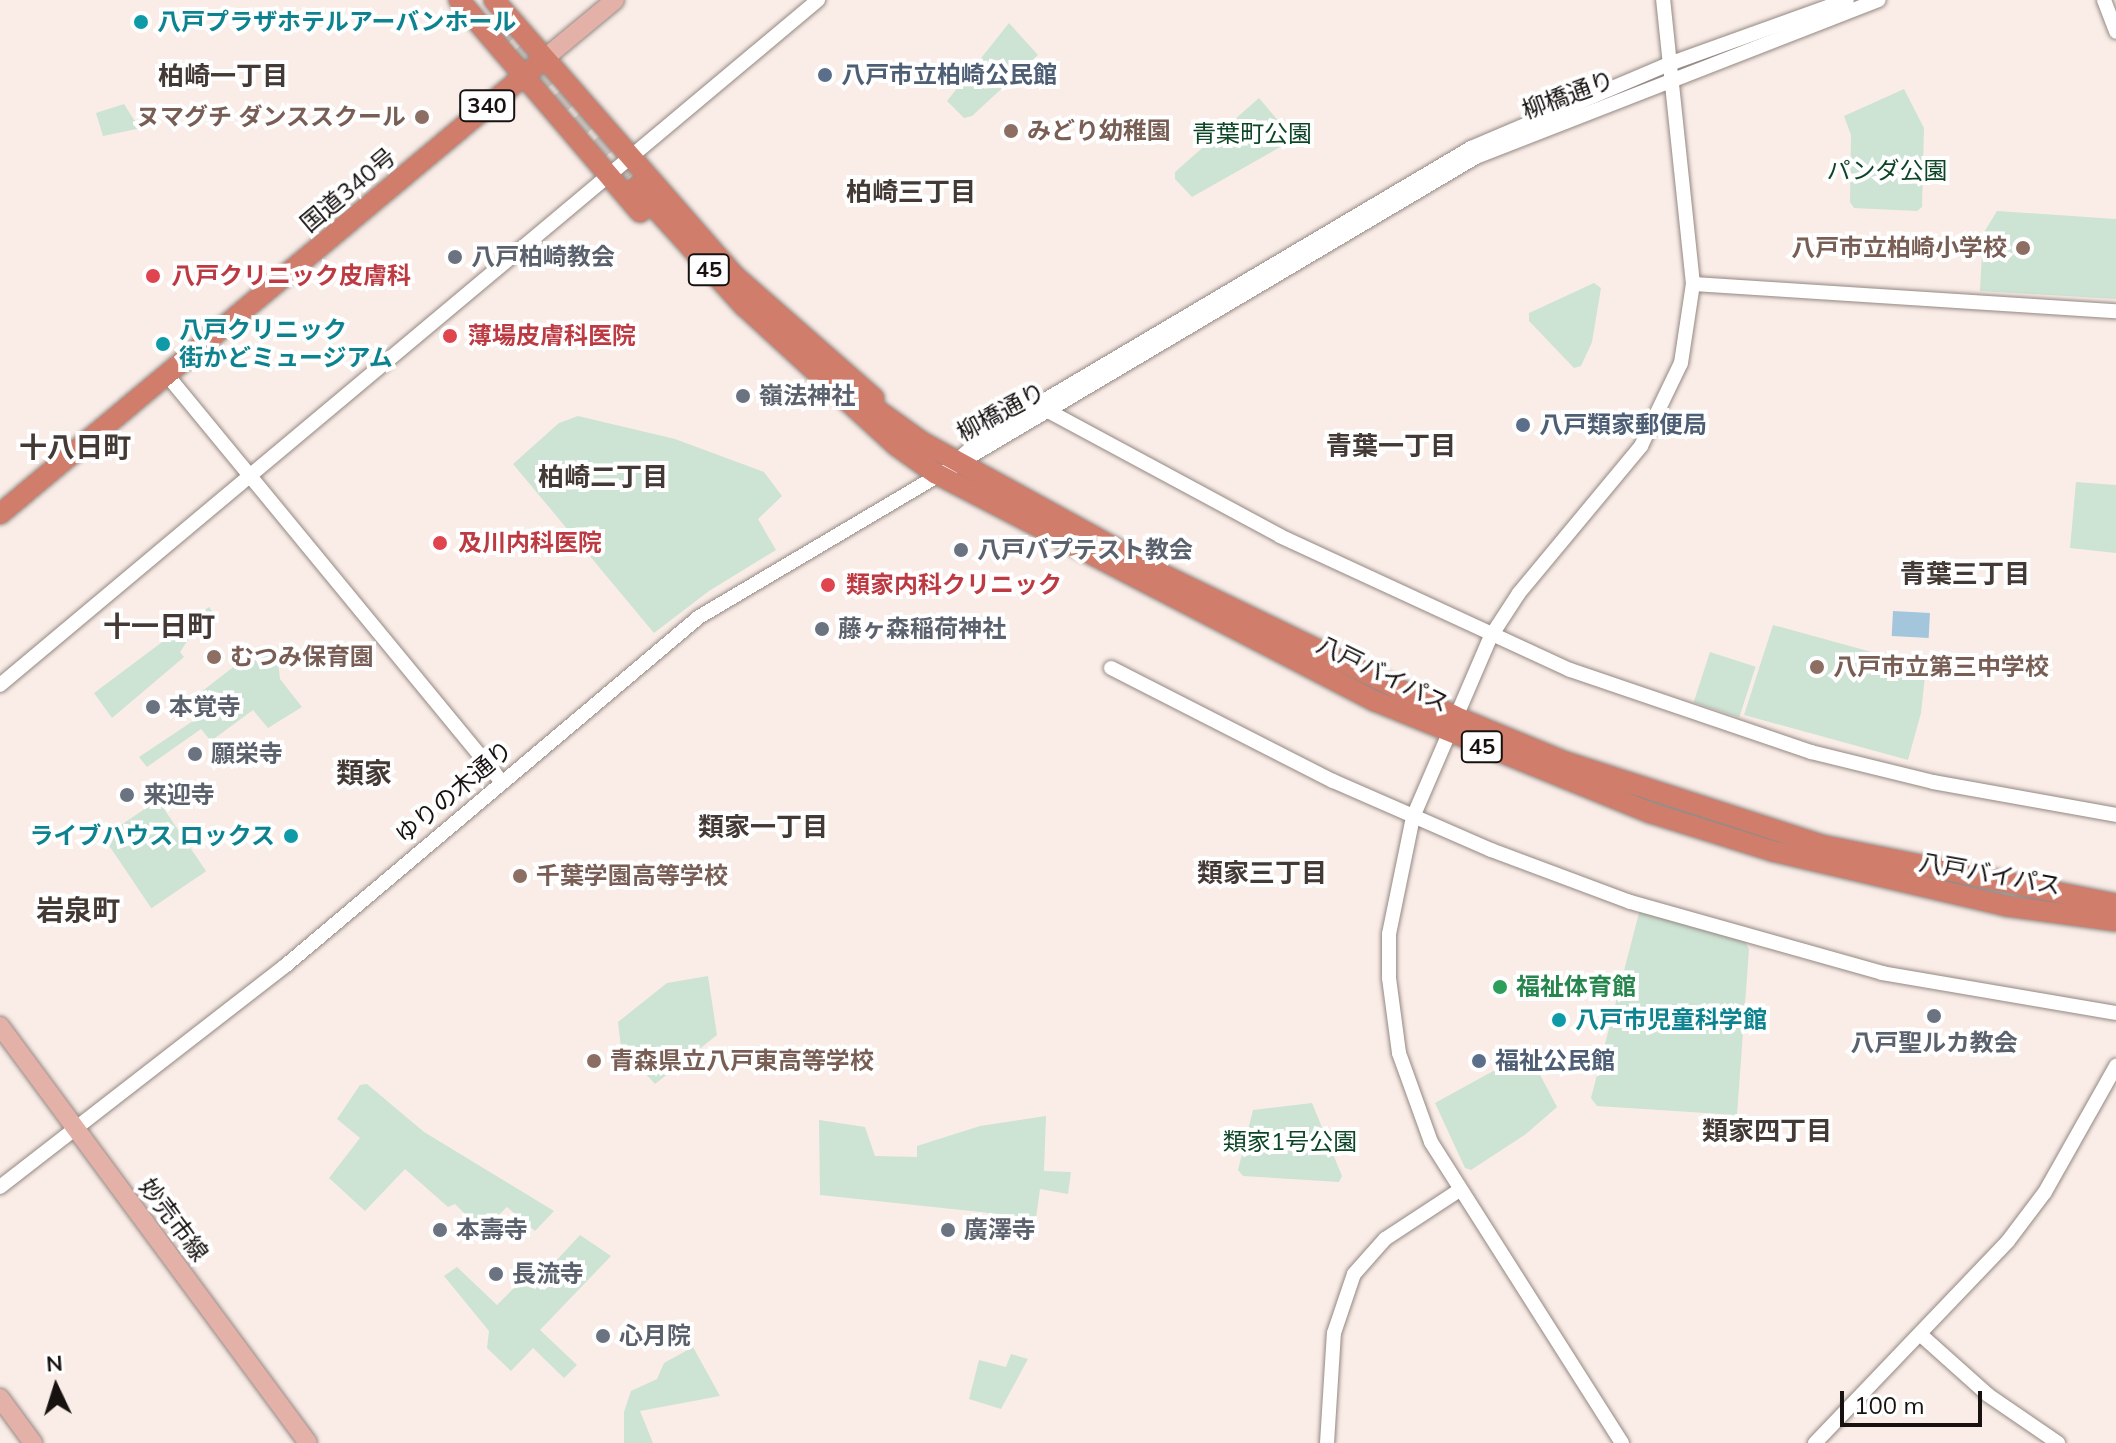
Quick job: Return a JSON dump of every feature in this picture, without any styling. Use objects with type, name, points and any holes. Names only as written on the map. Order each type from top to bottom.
[{"type":"highway","points":[[459,0],[608,175],[732,312],[808,381],[897,446]]},
{"type":"highway","points":[[476,0],[497,26]]},
{"type":"highway","points":[[494,0],[629,158],[777,318],[957,460]]},
{"type":"highway","name":"国道340号","points":[[0,514],[544,59]]},
{"type":"highway","name":"八戸バイパス","points":[[636,187],[695,256],[897,446],[935,473],[1154,590],[1651,813],[1772,851],[2006,906],[2116,921]]},
{"type":"highway","name":"八戸バイパス","points":[[789,347],[922,442],[1162,574],[1451,725],[1751,826],[1910,867],[2116,904]]},
{"type":"main road","points":[[544,59],[615,0]]},
{"type":"main road","name":"妙売市線","points":[[0,1026],[308,1443]]},
{"type":"main road","points":[[0,1398],[33,1443]]},
{"type":"street","points":[[0,685],[818,0]]},
{"type":"street","points":[[1622,1443],[1458,1191],[1414,1103],[1392,1011],[1389,934],[1413,817],[1491,636],[1519,593],[1641,446],[1663,411],[1681,363],[1693,284],[1663,0]]},
{"type":"street","name":"柳橋通り","points":[[1044,409],[1471,148],[1669,64],[1847,0]]},
{"type":"street","name":"柳橋通り","points":[[957,460],[986,435],[1044,409],[1476,157],[1878,0]]},
{"type":"street","points":[[2104,0],[2116,32]]},
{"type":"street","points":[[1693,284],[2116,311]]},
{"type":"street","points":[[167,375],[252,474],[501,781]]},
{"type":"street","points":[[1044,409],[1280,536],[1491,636],[1677,710],[1811,752],[1933,782],[2116,815]]},
{"type":"street","name":"ゆりの木通り","points":[[0,1187],[285,966],[699,617],[957,460]]},
{"type":"street","points":[[1111,668],[1413,817],[1577,883],[1755,940],[1882,973],[2116,1013]]},
{"type":"street","points":[[1815,1443],[2008,1241],[2045,1192],[2116,1066]]},
{"type":"street","points":[[1327,1443],[1334,1333],[1354,1274],[1385,1239],[1458,1191]]},
{"type":"street","points":[[1921,1335],[1988,1395],[2058,1443]]},
{"type":"green space","points":[[1009,23],[1038,55],[972,116],[964,118],[947,101]]},
{"type":"green space","name":"パンダ公園","points":[[1904,89],[1924,128],[1922,207],[1917,211],[1854,208],[1850,202],[1851,135],[1844,116]]},
{"type":"green space","name":"青葉町公園","points":[[1259,98],[1291,136],[1289,142],[1192,197],[1175,179],[1175,172]]},
{"type":"green space","points":[[124,104],[134,120],[151,126],[103,136],[96,113]]},
{"type":"green space","points":[[1997,211],[2116,219],[2116,299],[1980,291],[1983,234]]},
{"type":"green space","points":[[1594,283],[1601,288],[1592,342],[1581,366],[1574,368],[1529,321],[1529,313]]},
{"type":"green space","points":[[578,416],[675,439],[764,472],[782,496],[758,519],[776,550],[709,591],[654,633],[513,464],[559,423]]},
{"type":"green space","points":[[2076,482],[2116,485],[2116,553],[2070,548]]},
{"type":"green space","points":[[209,607],[217,618],[188,640],[180,652],[184,657],[112,718],[94,693]]},
{"type":"green space","points":[[1773,625],[1926,667],[1921,713],[1908,760],[1744,715]]},
{"type":"green space","points":[[254,651],[277,651],[280,679],[302,707],[268,728],[253,710],[211,741],[201,729],[147,767],[139,757],[193,721],[183,706]]},
{"type":"green space","points":[[1710,652],[1756,667],[1739,717],[1694,702]]},
{"type":"green space","points":[[158,800],[206,871],[151,908],[103,837]]},
{"type":"green space","points":[[1640,909],[1745,942],[1749,949],[1737,1115],[1597,1106],[1591,1098]]},
{"type":"green space","points":[[708,976],[717,1035],[655,1084],[621,1047],[618,1022],[667,983]]},
{"type":"green space","points":[[1528,1052],[1557,1107],[1526,1134],[1471,1170],[1465,1168],[1435,1103]]},
{"type":"green space","points":[[367,1084],[424,1132],[554,1211],[535,1231],[507,1207],[482,1231],[455,1204],[448,1207],[405,1169],[365,1211],[329,1178],[360,1138],[337,1119],[360,1085]]},
{"type":"green space","name":"類家1号公園","points":[[1312,1103],[1342,1176],[1339,1182],[1243,1176],[1238,1170],[1253,1110]]},
{"type":"green space","points":[[1046,1116],[1044,1171],[1071,1172],[1068,1194],[1040,1189],[1036,1218],[820,1195],[819,1120],[865,1127],[875,1156],[917,1157],[917,1146],[980,1126]]},
{"type":"green space","points":[[580,1235],[611,1256],[540,1330],[577,1365],[564,1378],[533,1348],[511,1371],[487,1348],[489,1331],[444,1276],[457,1267],[497,1305],[534,1268],[543,1275]]},
{"type":"green space","points":[[693,1347],[720,1396],[640,1411],[653,1443],[624,1443],[624,1412],[631,1391],[657,1379],[664,1363]]},
{"type":"green space","points":[[1011,1354],[1028,1359],[1001,1409],[969,1399],[979,1360],[1006,1367]]},
{"type":"water","points":[[1893,611],[1930,613],[1929,638],[1892,636]]},
{"type":"tunnel","points":[[497,26],[636,187]]},
{"type":"place","name":"八戸プラザホテルアーバンホール","points":[[141,22]]},
{"type":"place","name":"八戸市立柏崎公民館","points":[[825,75]]},
{"type":"place","name":"ヌマグチ ダンススクール","points":[[422,117]]},
{"type":"place","name":"みどり幼稚園","points":[[1011,131]]},
{"type":"place","name":"八戸市立柏崎小学校","points":[[2023,248]]},
{"type":"place","name":"八戸柏崎教会","points":[[455,257]]},
{"type":"place","name":"八戸クリニック皮膚科","points":[[153,276]]},
{"type":"place","name":"薄場皮膚科医院","points":[[450,336]]},
{"type":"place","name":"八戸クリニック 街かどミュージアム","points":[[163,344]]},
{"type":"place","name":"嶺法神社","points":[[743,396]]},
{"type":"place","name":"八戸類家郵便局","points":[[1523,425]]},
{"type":"place","name":"及川内科医院","points":[[440,543]]},
{"type":"place","name":"八戸バプテスト教会","points":[[961,550]]},
{"type":"place","name":"類家内科クリニック","points":[[828,585]]},
{"type":"place","name":"藤ヶ森稲荷神社","points":[[822,629]]},
{"type":"place","name":"むつみ保育園","points":[[214,657]]},
{"type":"place","name":"八戸市立第三中学校","points":[[1817,667]]},
{"type":"place","name":"本覚寺","points":[[153,707]]},
{"type":"place","name":"願栄寺","points":[[195,754]]},
{"type":"place","name":"来迎寺","points":[[127,795]]},
{"type":"place","name":"ライブハウス ロックス","points":[[291,836]]},
{"type":"place","name":"千葉学園高等学校","points":[[520,876]]},
{"type":"place","name":"福祉体育館","points":[[1500,987]]},
{"type":"place","name":"八戸聖ルカ教会","points":[[1934,1016]]},
{"type":"place","name":"八戸市児童科学館","points":[[1559,1020]]},
{"type":"place","name":"青森県立八戸東高等学校","points":[[594,1061]]},
{"type":"place","name":"福祉公民館","points":[[1479,1061]]},
{"type":"place","name":"本壽寺","points":[[440,1230]]},
{"type":"place","name":"廣澤寺","points":[[948,1230]]},
{"type":"place","name":"長流寺","points":[[496,1274]]},
{"type":"place","name":"心月院","points":[[603,1336]]},
{"type":"district","name":"柏崎一丁目","points":[[223,76]]},
{"type":"district","name":"柏崎三丁目","points":[[911,192]]},
{"type":"district","name":"青葉一丁目","points":[[1391,446]]},
{"type":"district","name":"十八日町","points":[[75,447]]},
{"type":"district","name":"柏崎二丁目","points":[[603,477]]},
{"type":"district","name":"青葉三丁目","points":[[1965,574]]},
{"type":"district","name":"十一日町","points":[[159,626]]},
{"type":"district","name":"類家","points":[[364,773]]},
{"type":"district","name":"類家一丁目","points":[[763,827]]},
{"type":"district","name":"類家三丁目","points":[[1262,873]]},
{"type":"district","name":"岩泉町","points":[[78,910]]},
{"type":"district","name":"類家四丁目","points":[[1767,1131]]}]
